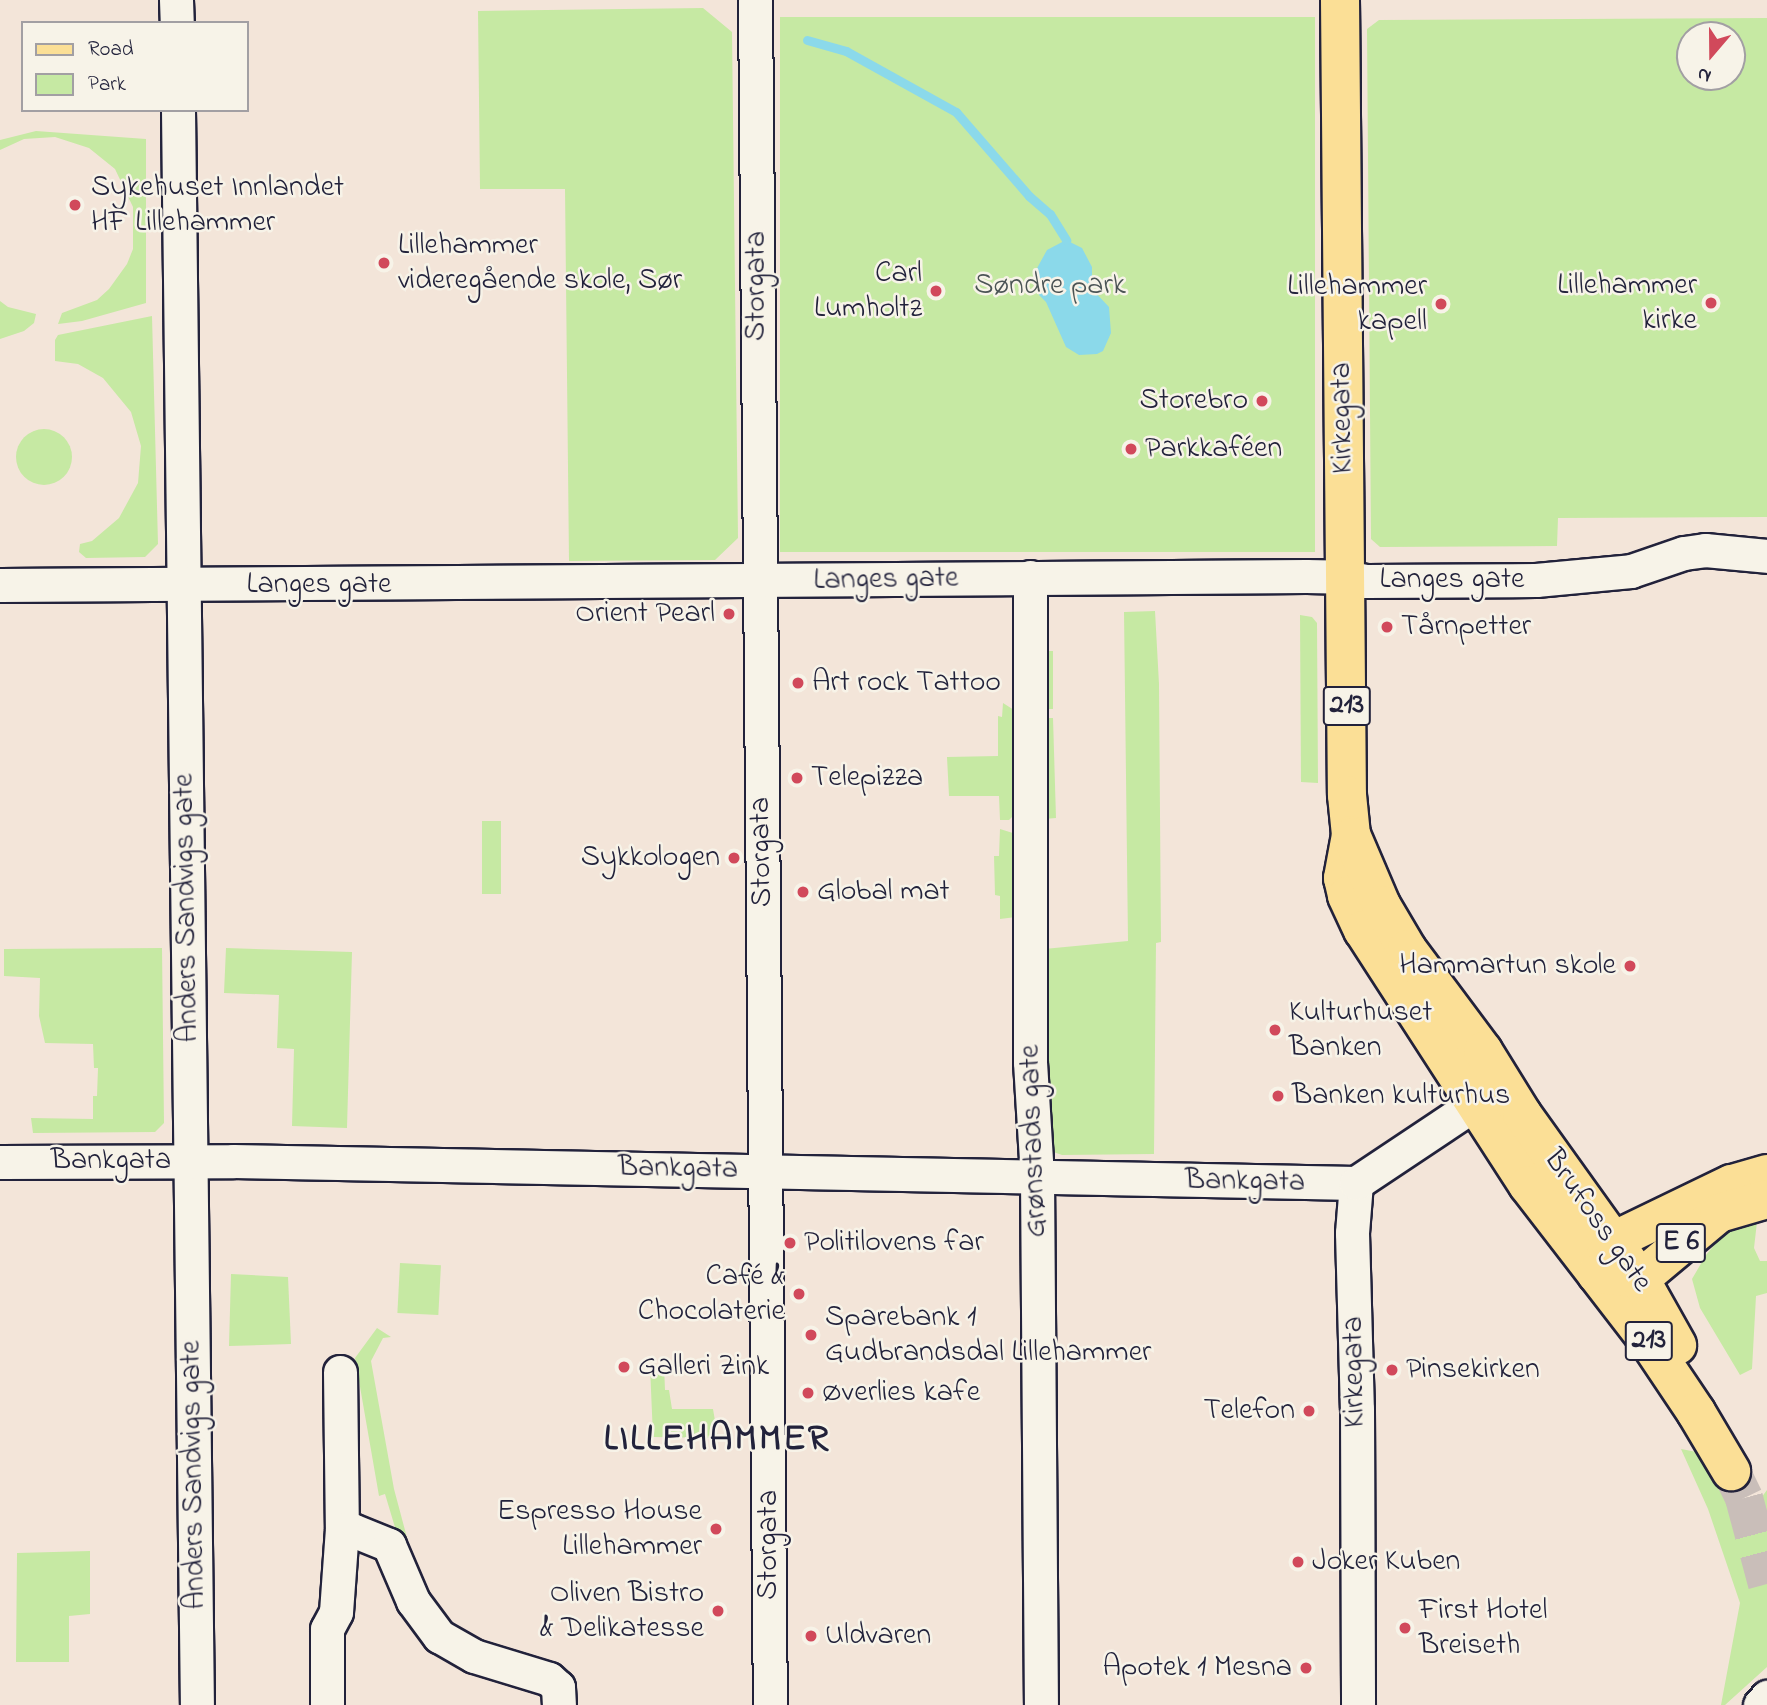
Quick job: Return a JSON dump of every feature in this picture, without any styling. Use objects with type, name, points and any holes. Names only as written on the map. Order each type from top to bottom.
[{"type":"main road","name":"Kirkegata","points":[[1340,0],[1345,577],[1351,835]]},
{"type":"main road","name":"213","points":[[1351,835],[1381,905],[1407,949],[1483,1051],[1522,1114]]},
{"type":"main road","name":"213","points":[[1351,835],[1343,878],[1347,896],[1363,930],[1528,1185],[1605,1258]]},
{"type":"main road","points":[[1483,1051],[1476,1103],[1522,1114]]},
{"type":"main road","name":"Brufoss gate","points":[[1522,1114],[1654,1349],[1737,1469],[1710,1404],[1640,1279],[1605,1258]]},
{"type":"main road","name":"E 6","points":[[1605,1258],[1731,1184],[1767,1174]]},
{"type":"main road","name":"E 6","points":[[1640,1279],[1719,1213],[1767,1199]]},
{"type":"street","points":[[176,0],[177,21]]},
{"type":"street","name":"Storgata","points":[[755,0],[770,1705]]},
{"type":"street","name":"Anders Sandvigs gate","points":[[178,112],[197,1705]]},
{"type":"street","name":"Langes gate","points":[[0,585],[759,582],[1030,577],[1345,577],[1366,581],[1552,579],[1631,571],[1684,553],[1705,550],[1767,556]]},
{"type":"street","name":"Grønstads gate","points":[[1030,577],[1030,1062],[1037,1177],[1041,1705]]},
{"type":"street","points":[[1356,1183],[1476,1103]]},
{"type":"street","name":"Bankgata","points":[[0,1161],[189,1161],[766,1170],[1356,1183]]},
{"type":"street","name":"Kirkegata","points":[[1356,1183],[1352,1233],[1357,1409],[1357,1705]]},
{"type":"street","points":[[327,1705],[327,1629],[336,1612],[342,1530],[340,1372]]},
{"type":"street","points":[[342,1530],[352,1530],[389,1545],[413,1601],[439,1636],[474,1656],[548,1679],[558,1696]]},
{"type":"street","points":[[1760,1705],[1767,1697]]},
{"type":"green space","points":[[703,8],[732,32],[738,538],[715,560],[569,561],[565,189],[480,189],[478,11]]},
{"type":"green space","name":"Søndre park","points":[[780,17],[1315,17],[1315,552],[780,552]]},
{"type":"green space","points":[[1767,18],[1767,517],[1558,518],[1557,546],[1380,547],[1371,539],[1367,29],[1379,20]]},
{"type":"green space","points":[[36,131],[146,139],[146,303],[82,321],[58,324],[62,313],[97,300],[109,289],[127,264],[133,249],[133,207],[115,169],[89,148],[55,137],[24,139],[0,150],[0,140]]},
{"type":"green space","points":[[0,301],[8,307],[36,314],[34,323],[24,331],[0,339]]},
{"type":"green space","points":[[152,316],[158,544],[145,557],[86,558],[79,552],[80,544],[92,541],[119,518],[138,483],[141,446],[131,412],[103,378],[78,364],[55,361],[55,340],[58,335]]},
{"type":"green space","points":[[44,429],[55,431],[64,437],[70,446],[70,468],[64,477],[55,483],[44,485],[33,483],[24,477],[18,468],[16,457],[18,446],[24,437],[33,431]]},
{"type":"green space","points":[[1155,611],[1159,684],[1161,942],[1156,943],[1154,1154],[1062,1155],[1045,1149],[1044,949],[1128,941],[1124,612]]},
{"type":"green space","points":[[1300,615],[1312,617],[1317,623],[1318,783],[1301,782]]},
{"type":"green space","points":[[1042,651],[1053,651],[1053,709],[1042,709]]},
{"type":"green space","points":[[1003,703],[1014,710],[1015,814],[1009,820],[1000,820],[999,796],[949,796],[947,757],[998,756],[998,716],[1002,717]]},
{"type":"green space","points":[[1043,718],[1053,718],[1056,818],[1044,819]]},
{"type":"green space","points":[[482,821],[501,821],[501,894],[482,894]]},
{"type":"green space","points":[[1000,829],[1016,834],[1016,917],[1000,919],[1000,896],[995,895],[994,856],[999,856]]},
{"type":"green space","points":[[162,948],[164,1123],[155,1132],[33,1133],[31,1118],[93,1119],[93,1096],[97,1096],[98,1068],[94,1068],[93,1044],[45,1043],[39,1016],[40,978],[4,976],[4,949]]},
{"type":"green space","points":[[226,948],[352,952],[347,1128],[292,1126],[294,1049],[277,1048],[279,995],[224,993]]},
{"type":"green space","points":[[1757,1222],[1754,1248],[1760,1261],[1767,1261],[1767,1293],[1756,1296],[1752,1369],[1740,1375],[1700,1308],[1692,1279],[1706,1255],[1721,1237],[1738,1227]]},
{"type":"green space","points":[[400,1263],[441,1265],[438,1315],[397,1313]]},
{"type":"green space","points":[[231,1274],[288,1277],[291,1344],[229,1346]]},
{"type":"green space","points":[[377,1328],[391,1337],[383,1338],[371,1361],[394,1489],[414,1564],[400,1544],[385,1494],[379,1496],[355,1358]]},
{"type":"green space","points":[[664,1365],[665,1390],[669,1390],[672,1409],[713,1409],[718,1438],[653,1437],[650,1366]]},
{"type":"green space","points":[[1681,1449],[1702,1453],[1726,1496],[1738,1502],[1749,1503],[1761,1498],[1767,1490],[1767,1667],[1725,1705],[1721,1705],[1740,1603],[1708,1509]]},
{"type":"green space","points":[[90,1551],[90,1614],[69,1616],[69,1662],[16,1662],[17,1553]]},
{"type":"water","points":[[1066,240],[1082,248],[1092,267],[1092,289],[1109,307],[1111,333],[1103,351],[1097,354],[1079,355],[1066,347],[1046,302],[1039,295],[1036,270],[1047,250]]},
{"type":"waterway","points":[[807,40],[846,51],[956,112],[1029,196],[1050,214],[1066,240]]},
{"type":"tunnel","points":[[1731,1471],[1744,1498],[1767,1584]]},
{"type":"place","name":"Sykehuset Innlandet HF Lillehammer","points":[[75,205]]},
{"type":"place","name":"Lillehammer videregående skole, Sør","points":[[384,263]]},
{"type":"place","name":"Carl Lumholtz","points":[[936,291]]},
{"type":"place","name":"Lillehammer kirke","points":[[1711,303]]},
{"type":"place","name":"Lillehammer kapell","points":[[1441,304]]},
{"type":"place","name":"Storebro","points":[[1262,401]]},
{"type":"place","name":"Parkkaféen","points":[[1131,449]]},
{"type":"place","name":"Orient Pearl","points":[[729,614]]},
{"type":"place","name":"Tårnpetter","points":[[1387,627]]},
{"type":"place","name":"Art rock Tattoo","points":[[798,683]]},
{"type":"place","name":"Telepizza","points":[[797,778]]},
{"type":"place","name":"Sykkologen","points":[[734,858]]},
{"type":"place","name":"Global mat","points":[[803,892]]},
{"type":"place","name":"Hammartun skole","points":[[1630,966]]},
{"type":"place","name":"Kulturhuset Banken","points":[[1275,1030]]},
{"type":"place","name":"Banken kulturhus","points":[[1278,1096]]},
{"type":"place","name":"Politilovens far","points":[[790,1243]]},
{"type":"place","name":"Café & Chocolaterie","points":[[799,1294]]},
{"type":"place","name":"Sparebank 1 Gudbrandsdal Lillehammer","points":[[811,1335]]},
{"type":"place","name":"Galleri Zink","points":[[624,1367]]},
{"type":"place","name":"Pinsekirken","points":[[1392,1370]]},
{"type":"place","name":"Øverlies kafe","points":[[808,1393]]},
{"type":"place","name":"Telefon","points":[[1309,1411]]},
{"type":"place","name":"Espresso House Lillehammer","points":[[716,1529]]},
{"type":"place","name":"Joker Kuben","points":[[1298,1562]]},
{"type":"place","name":"Oliven Bistro & Delikatesse","points":[[718,1611]]},
{"type":"place","name":"First Hotel Breiseth","points":[[1405,1628]]},
{"type":"place","name":"Uldvaren","points":[[811,1636]]},
{"type":"place","name":"Apotek 1 Mesna","points":[[1306,1668]]},
{"type":"district","name":"LILLEHAMMER","points":[[717,1440]]}]
